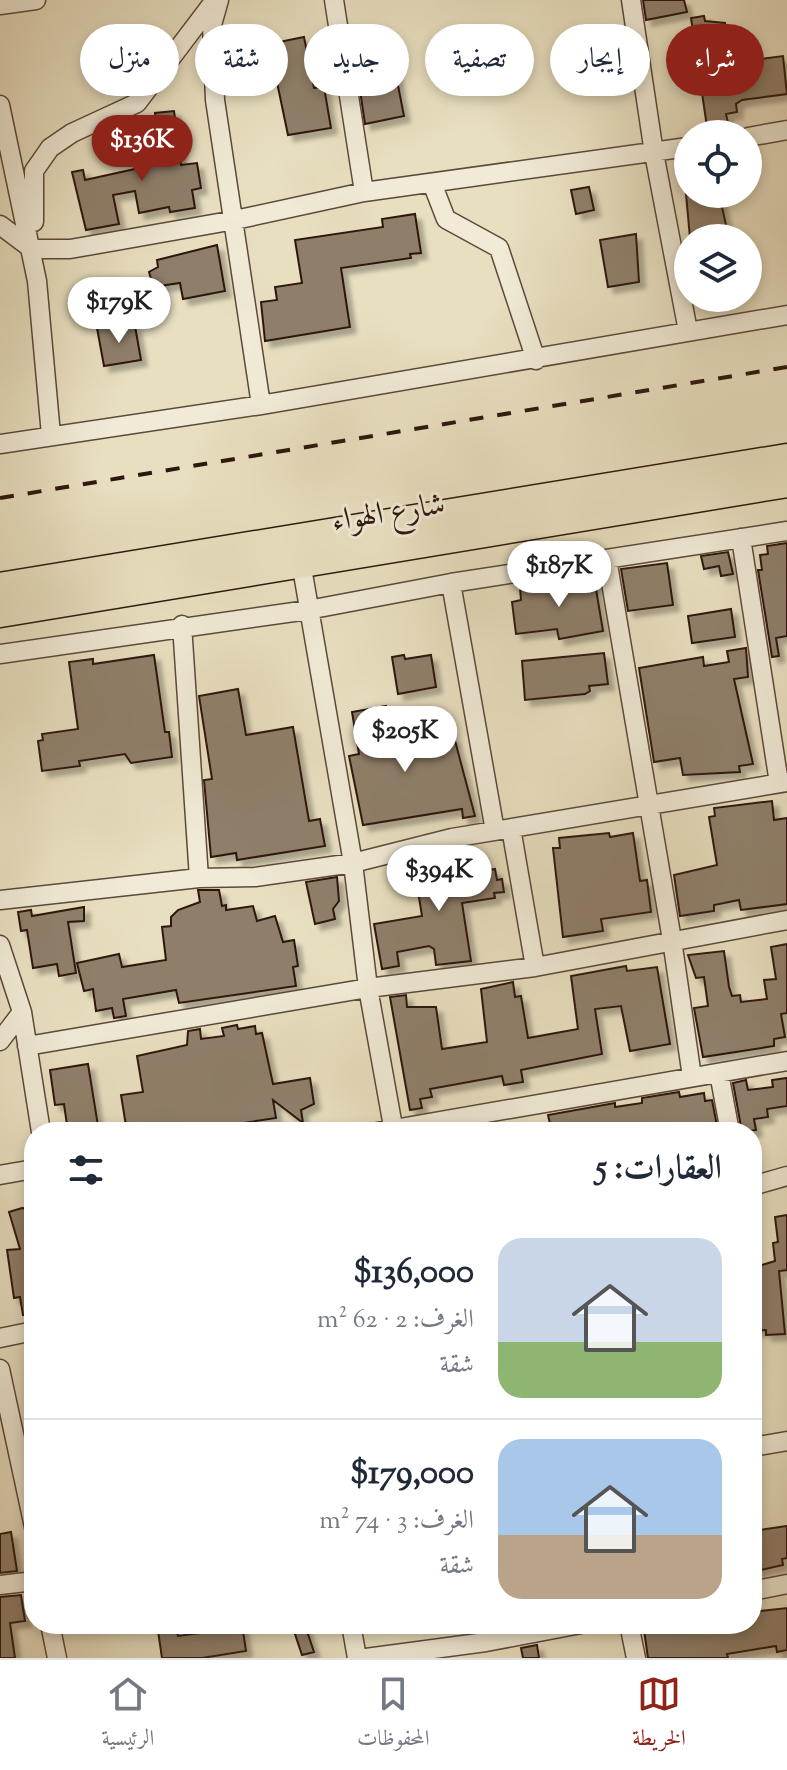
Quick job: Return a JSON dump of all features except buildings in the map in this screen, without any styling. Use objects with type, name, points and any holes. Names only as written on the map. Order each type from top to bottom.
[{"type":"highway","name":"شارع الهواء","points":[[0,588],[787,459]]},
{"type":"highway","name":"شارع الهواء","points":[[0,612],[787,482]]},
{"type":"street","points":[[0,5],[36,0]]},
{"type":"street","points":[[217,0],[212,25],[215,100],[261,405]]},
{"type":"street","points":[[32,249],[34,171],[50,148],[72,133],[137,103],[217,0]]},
{"type":"street","points":[[334,0],[364,192]]},
{"type":"street","points":[[631,0],[654,153],[688,331]]},
{"type":"street","points":[[0,105],[32,249],[51,435]]},
{"type":"street","points":[[762,134],[787,130]]},
{"type":"street","points":[[0,225],[32,249],[70,249],[235,220],[364,192],[674,149]]},
{"type":"street","points":[[432,183],[446,219],[499,248],[536,360]]},
{"type":"street","points":[[0,444],[536,360],[787,315]]},
{"type":"street","points":[[0,654],[182,625],[308,610],[451,583],[787,531]]},
{"type":"street","points":[[0,900],[199,878],[255,877],[353,863],[503,830],[783,782],[741,538]]},
{"type":"street","points":[[607,559],[672,940],[692,1077]]},
{"type":"street","points":[[301,562],[353,863],[387,1122]]},
{"type":"street","points":[[451,583],[535,967]]},
{"type":"street","points":[[182,625],[199,878]]},
{"type":"street","points":[[27,1046],[368,988],[535,967],[787,920]]},
{"type":"street","points":[[0,945],[22,1012],[39,1122]]},
{"type":"street","points":[[0,1041],[22,1012]]},
{"type":"street","points":[[439,1122],[787,1061]]},
{"type":"street","points":[[719,1073],[728,1122]]},
{"type":"street","points":[[0,1175],[24,1171]]},
{"type":"street","points":[[762,1183],[787,1176]]},
{"type":"street","points":[[0,1338],[24,1333]]},
{"type":"street","points":[[0,1369],[24,1481]]},
{"type":"street","points":[[762,1445],[787,1441]]},
{"type":"street","points":[[0,1585],[24,1582]]},
{"type":"street","points":[[762,1589],[787,1584]]},
{"type":"street","points":[[52,1634],[57,1658]]},
{"type":"street","points":[[353,1634],[357,1658]]},
{"type":"street","points":[[366,1658],[488,1650],[545,1634]]},
{"type":"street","points":[[631,1634],[636,1658]]},
{"type":"railway","points":[[0,498],[787,367]]}]
